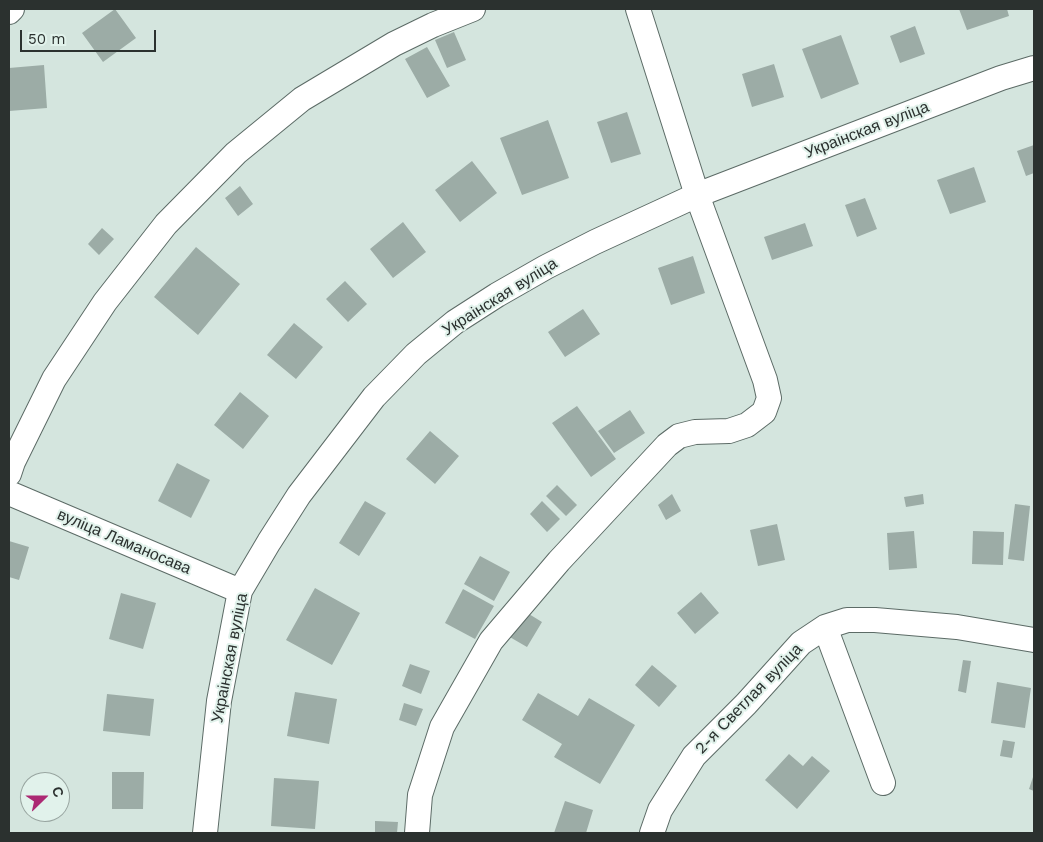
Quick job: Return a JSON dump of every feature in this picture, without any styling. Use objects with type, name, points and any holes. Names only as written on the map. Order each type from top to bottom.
[{"type":"street","points":[[9,12],[12,9]]},
{"type":"street","points":[[9,474],[13,462],[54,379],[105,302],[166,224],[236,153],[302,99],[394,44],[433,25],[473,9]]},
{"type":"street","points":[[417,833],[420,795],[442,727],[491,641],[559,561],[666,445],[679,436],[695,432],[729,431],[747,425],[764,412],[769,398],[765,380],[697,195],[638,9]]},
{"type":"street","name":"Украінская вуліца","points":[[205,833],[219,701],[240,592],[299,495],[374,397],[416,354],[455,322],[546,267],[697,195],[1001,78],[1034,68]]},
{"type":"street","name":"вуліца Ламаносава","points":[[9,493],[240,592]]},
{"type":"street","name":"2-я Светлая вуліца","points":[[652,833],[660,810],[694,756],[746,704],[801,643],[825,627],[847,620],[875,620],[957,627],[1034,640]]},
{"type":"street","points":[[825,627],[883,783]]},
{"type":"building","points":[[115,9],[136,38],[103,62],[82,33]]},
{"type":"building","points":[[959,9],[1007,9],[1009,16],[967,30]]},
{"type":"building","points":[[915,26],[925,54],[900,63],[890,36]]},
{"type":"building","points":[[454,32],[466,60],[447,68],[435,40]]},
{"type":"building","points":[[841,35],[859,84],[821,99],[802,49]]},
{"type":"building","points":[[427,47],[450,86],[427,98],[405,59]]},
{"type":"building","points":[[774,64],[784,97],[752,107],[742,74]]},
{"type":"building","points":[[44,65],[47,108],[9,111],[9,68]]},
{"type":"building","points":[[627,112],[641,154],[611,163],[597,122]]},
{"type":"building","points":[[548,120],[569,178],[522,195],[500,138]]},
{"type":"building","points":[[1034,145],[1034,173],[1026,176],[1017,151]]},
{"type":"building","points":[[472,161],[497,193],[460,222],[435,190]]},
{"type":"building","points":[[974,167],[986,202],[950,214],[937,180]]},
{"type":"building","points":[[240,186],[253,204],[238,216],[225,198]]},
{"type":"building","points":[[865,198],[877,229],[857,237],[845,205]]},
{"type":"building","points":[[403,222],[426,252],[393,278],[370,249]]},
{"type":"building","points":[[805,223],[813,246],[772,260],[764,237]]},
{"type":"building","points":[[102,228],[114,239],[99,255],[88,244]]},
{"type":"building","points":[[196,247],[240,284],[198,335],[154,297]]},
{"type":"building","points":[[693,256],[705,293],[671,305],[658,268]]},
{"type":"building","points":[[345,281],[367,304],[348,322],[326,299]]},
{"type":"building","points":[[583,309],[600,334],[565,357],[548,332]]},
{"type":"building","points":[[294,323],[323,347],[296,379],[267,355]]},
{"type":"building","points":[[240,392],[269,416],[243,449],[214,425]]},
{"type":"building","points":[[577,406],[616,459],[591,477],[552,423]]},
{"type":"building","points":[[630,410],[645,433],[614,453],[598,431]]},
{"type":"building","points":[[430,431],[459,456],[435,484],[406,459]]},
{"type":"building","points":[[177,463],[210,480],[191,518],[158,501]]},
{"type":"building","points":[[557,485],[577,505],[566,516],[546,496]]},
{"type":"building","points":[[672,494],[681,511],[666,520],[658,505]]},
{"type":"building","points":[[923,494],[924,504],[906,507],[904,497]]},
{"type":"building","points":[[365,501],[386,513],[359,556],[339,543]]},
{"type":"building","points":[[542,501],[560,519],[547,532],[530,514]]},
{"type":"building","points":[[1015,504],[1030,506],[1024,561],[1008,559]]},
{"type":"building","points":[[777,524],[785,560],[758,566],[750,530]]},
{"type":"building","points":[[914,531],[917,568],[889,570],[887,533]]},
{"type":"building","points":[[973,531],[1004,532],[1003,565],[972,564]]},
{"type":"building","points":[[9,541],[29,547],[19,580],[9,577]]},
{"type":"building","points":[[480,556],[510,572],[494,601],[464,584]]},
{"type":"building","points":[[315,588],[360,613],[332,665],[286,640]]},
{"type":"building","points":[[463,589],[494,606],[475,639],[445,623]]},
{"type":"building","points":[[701,592],[719,613],[695,634],[677,613]]},
{"type":"building","points":[[121,593],[156,603],[143,649],[109,639]]},
{"type":"building","points":[[524,611],[542,622],[527,647],[508,636]]},
{"type":"building","points":[[963,660],[971,661],[966,693],[958,691]]},
{"type":"building","points":[[410,664],[430,671],[421,694],[402,686]]},
{"type":"building","points":[[652,665],[677,686],[659,707],[635,685]]},
{"type":"building","points":[[997,682],[1031,688],[1025,728],[991,723]]},
{"type":"building","points":[[295,692],[337,699],[329,744],[287,736]]},
{"type":"building","points":[[538,693],[578,716],[589,698],[635,725],[600,784],[554,757],[562,744],[522,720]]},
{"type":"building","points":[[107,694],[154,699],[150,736],[103,731]]},
{"type":"building","points":[[404,703],[423,709],[416,726],[399,720]]},
{"type":"building","points":[[1003,740],[1015,742],[1012,758],[1000,756]]},
{"type":"building","points":[[789,754],[803,766],[812,756],[830,771],[797,809],[765,780]]},
{"type":"building","points":[[112,772],[144,772],[143,809],[112,809]]},
{"type":"building","points":[[1034,774],[1034,791],[1029,789]]},
{"type":"building","points":[[274,778],[319,781],[315,829],[271,826]]},
{"type":"building","points":[[565,801],[593,810],[586,833],[554,833]]},
{"type":"building","points":[[375,821],[398,822],[397,833],[375,833]]}]
